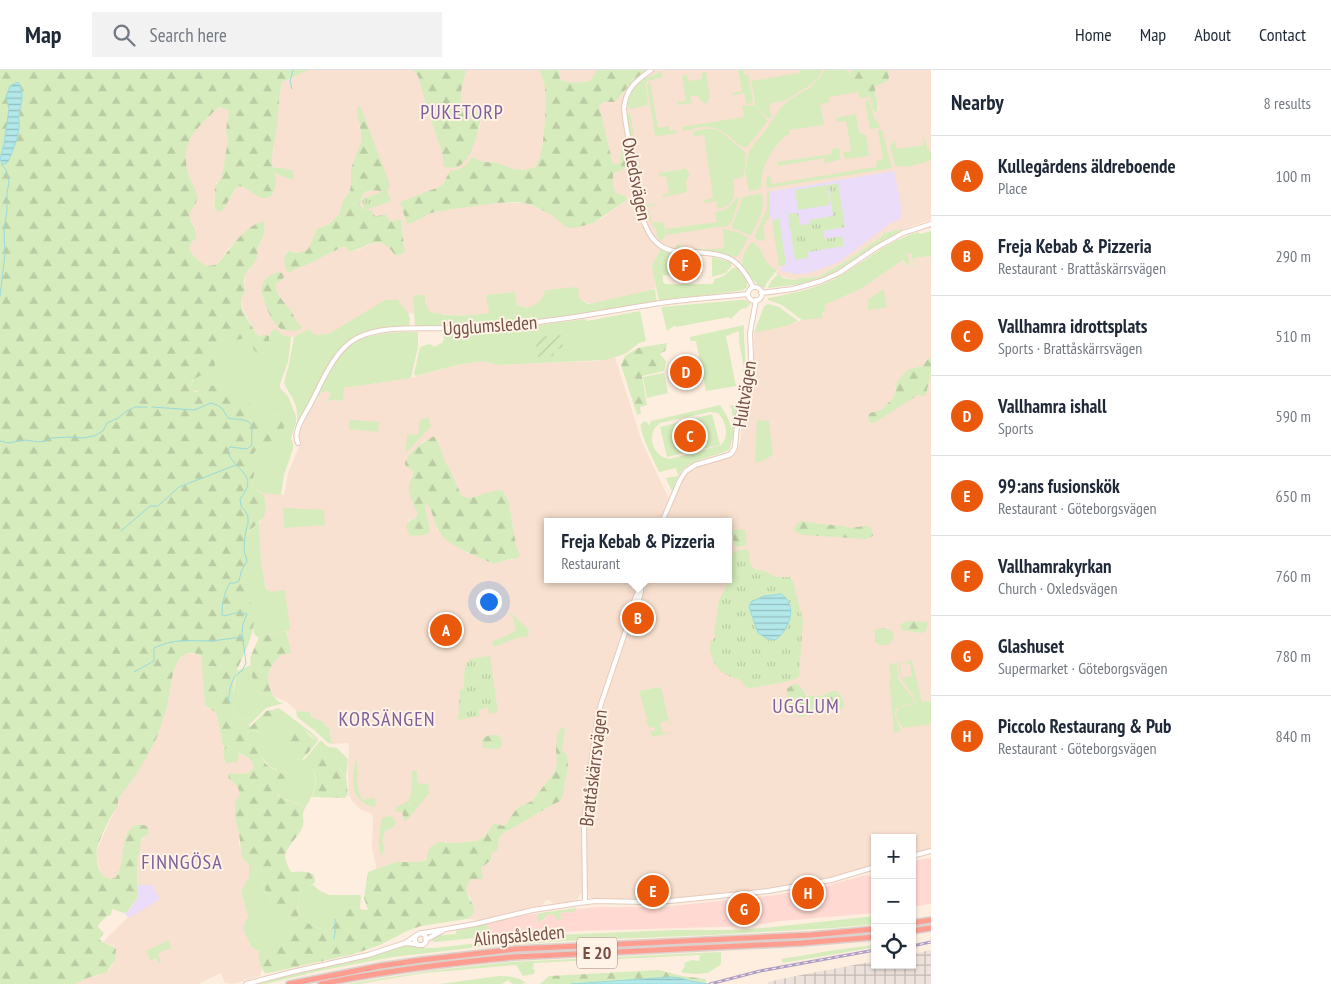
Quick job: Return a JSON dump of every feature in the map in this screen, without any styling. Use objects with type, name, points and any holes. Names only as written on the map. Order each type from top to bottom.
[{"type":"highway","points":[[916,922],[931,920]]},
{"type":"highway","points":[[916,931],[931,928]]},
{"type":"highway","name":"Alingsåsleden","points":[[289,984],[380,966],[516,949],[811,935],[871,929]]},
{"type":"highway","name":"E 20","points":[[321,984],[398,970],[474,960],[802,943],[871,937]]},
{"type":"street","name":"Oxledsvägen","points":[[651,70],[634,83],[626,97],[624,108],[639,199],[646,228],[656,242],[669,250],[713,253],[732,260],[742,268],[753,287]]},
{"type":"street","points":[[761,293],[808,285],[830,278],[903,233],[931,224]]},
{"type":"street","points":[[753,287],[759,288],[761,293],[760,298],[756,300],[751,299],[748,294],[749,290],[753,287]]},
{"type":"street","name":"Ugglumsleden","points":[[298,443],[297,436],[302,421],[336,356],[346,345],[362,335],[379,331],[521,324],[580,317],[668,302],[748,294]]},
{"type":"street","name":"Hultvägen","points":[[664,518],[680,480],[686,471],[695,465],[729,456],[736,447],[738,415],[750,371],[750,333],[756,300]]},
{"type":"street","name":"Brattåskärrsvägen","points":[[585,902],[584,820],[598,715],[642,583]]},
{"type":"street","points":[[916,855],[931,851]]},
{"type":"street","points":[[246,984],[368,955],[405,943],[418,934],[533,910],[585,902],[670,901],[768,891],[830,880],[871,868]]},
{"type":"street","points":[[405,943],[423,945],[427,939],[446,929]]},
{"type":"street","points":[[423,933],[427,939]]},
{"type":"street","points":[[414,937],[416,944]]},
{"type":"shaded area","points":[[309,70],[413,70],[418,76],[441,148],[443,167],[468,156],[480,127],[482,112],[462,111],[461,92],[466,70],[540,70],[545,87],[545,121],[540,160],[536,168],[525,170],[513,169],[498,163],[484,162],[471,157],[463,168],[450,172],[439,187],[401,202],[407,224],[431,213],[497,203],[529,204],[553,216],[593,223],[627,200],[622,195],[614,194],[613,174],[628,167],[622,146],[619,164],[613,164],[599,105],[620,97],[645,70],[852,70],[850,73],[857,85],[871,97],[873,109],[877,112],[879,109],[875,85],[889,80],[888,70],[931,70],[931,220],[884,233],[880,238],[845,262],[818,277],[796,280],[780,276],[765,261],[757,245],[752,242],[738,267],[722,257],[675,254],[661,249],[652,265],[656,288],[628,296],[591,304],[558,289],[546,290],[538,303],[533,307],[521,307],[517,305],[515,292],[487,295],[489,313],[465,316],[430,312],[425,303],[425,295],[413,300],[414,313],[409,314],[398,303],[329,334],[315,335],[308,329],[294,337],[287,337],[279,333],[270,334],[270,339],[269,336],[259,336],[256,333],[241,301],[245,292],[246,272],[250,269],[262,240],[265,226],[255,225],[246,231],[216,265],[207,266],[193,256],[190,252],[190,245],[196,230],[190,218],[190,210],[195,205],[194,189],[186,167],[186,149],[188,142],[198,127],[219,107],[224,108],[228,111],[229,115],[226,132],[228,139],[227,148],[222,177],[216,183],[213,206],[222,211],[239,186],[248,189],[258,197],[274,190],[276,180],[272,159],[282,82]],"holes":[[[358,120],[384,191],[374,190],[366,192],[362,196],[360,204],[374,216],[387,217],[388,221],[391,222],[401,220],[405,245],[393,252],[392,249],[382,242],[373,243],[358,250],[349,251],[342,247],[295,269],[286,252],[302,253],[308,249],[317,229],[329,224],[339,215],[343,200],[350,191],[351,168],[361,142]],[[284,275],[281,281],[276,284],[276,289],[295,321],[302,327],[270,316],[262,296]]]},
{"type":"shaded area","points":[[557,70],[597,70],[590,81],[574,83],[563,82]]},
{"type":"shaded area","points":[[894,171],[902,209],[900,220],[888,225],[839,262],[806,274],[782,271],[773,223],[769,213],[768,192]]},
{"type":"shaded area","points":[[911,252],[915,267],[914,258],[931,256],[931,358],[923,366],[904,373],[896,385],[894,397],[881,410],[869,415],[874,423],[914,397],[920,394],[925,395],[931,373],[931,849],[916,854],[916,834],[871,834],[871,867],[813,883],[758,891],[654,901],[592,900],[588,894],[580,894],[577,900],[553,904],[550,900],[545,901],[543,905],[479,920],[467,919],[471,917],[471,899],[466,886],[472,879],[476,878],[481,868],[491,860],[492,852],[499,838],[502,834],[549,807],[564,785],[562,744],[565,730],[554,773],[532,801],[517,808],[505,825],[492,826],[484,837],[476,841],[443,842],[429,848],[428,857],[424,860],[418,862],[396,862],[377,870],[372,849],[373,817],[371,814],[360,809],[349,795],[349,743],[332,744],[329,728],[319,720],[311,717],[310,712],[296,711],[287,702],[273,696],[269,686],[268,676],[273,664],[281,655],[290,653],[286,631],[290,630],[271,592],[267,589],[263,576],[259,523],[261,522],[265,501],[261,493],[284,495],[288,473],[301,442],[299,437],[300,430],[321,392],[325,390],[331,394],[327,402],[331,400],[342,401],[344,388],[411,378],[457,365],[482,361],[498,365],[598,361],[615,357],[642,442],[669,499],[680,475],[689,466],[728,452],[733,445],[740,444],[742,414],[754,364],[754,333],[823,316],[825,312],[824,305],[861,289],[903,260],[909,268],[908,253]],"holes":[[[430,438],[453,476],[461,495],[465,497],[470,498],[501,490],[509,503],[516,545],[520,555],[512,560],[494,564],[479,556],[467,553],[446,539],[437,530],[431,510],[426,502],[429,533],[415,536],[408,521],[416,518],[417,515],[410,479],[414,472],[404,464],[423,442]],[[469,661],[498,712],[488,707],[479,709],[480,716],[463,689],[465,665]],[[832,691],[839,693],[843,699],[798,716],[790,712],[787,696],[804,694],[821,696]]]},
{"type":"shaded area","points":[[186,653],[201,656],[205,705],[216,713],[223,743],[224,762],[238,762],[239,753],[252,760],[253,764],[252,771],[246,774],[231,773],[240,794],[235,818],[239,834],[239,844],[245,861],[249,864],[249,877],[242,895],[248,916],[249,944],[259,951],[262,970],[260,976],[247,980],[244,979],[244,981],[232,984],[225,983],[221,973],[198,984],[75,984],[87,978],[98,976],[110,969],[115,960],[114,946],[103,942],[128,917],[132,917],[155,891],[153,885],[138,885],[137,864],[140,843],[145,836],[127,833],[121,866],[115,878],[105,878],[101,873],[97,859],[97,850],[121,795],[155,740],[167,705],[176,664]]},
{"type":"shaded area","points":[[931,858],[931,904],[916,906],[916,860]]},
{"type":"shaded area","points":[[867,875],[871,876],[871,913],[780,921],[750,926],[577,931],[488,937],[485,924],[519,916],[564,910],[598,907],[663,907],[777,895],[812,889]]},
{"type":"shaded area","points":[[138,885],[153,885],[160,899],[128,917],[124,913],[130,909],[138,897]]},
{"type":"shaded area","points":[[931,950],[931,984],[768,984],[768,982],[791,977],[871,962],[871,969],[916,969],[916,953]]},
{"type":"green space","points":[[0,70],[309,70],[282,82],[272,157],[276,183],[271,196],[267,198],[259,197],[239,186],[222,211],[219,212],[214,208],[215,186],[222,177],[228,139],[226,132],[229,115],[228,111],[224,108],[219,107],[197,129],[188,145],[186,164],[197,197],[190,215],[196,236],[191,243],[190,251],[196,258],[207,266],[216,265],[244,232],[257,223],[264,222],[264,233],[258,248],[257,258],[244,277],[245,291],[241,299],[241,306],[256,333],[259,336],[269,336],[269,351],[264,355],[257,352],[253,349],[249,337],[228,342],[216,359],[212,371],[192,381],[190,389],[195,392],[212,386],[222,386],[232,390],[248,401],[264,420],[280,413],[285,421],[281,444],[263,446],[256,450],[253,456],[255,470],[252,486],[264,496],[265,513],[248,533],[246,539],[251,569],[246,588],[254,613],[254,623],[249,642],[235,677],[233,705],[235,717],[237,719],[245,718],[250,727],[266,711],[272,710],[275,713],[275,722],[270,727],[262,731],[252,730],[252,734],[266,764],[281,773],[285,778],[283,786],[277,795],[305,808],[302,828],[287,850],[285,859],[291,872],[309,872],[314,875],[315,882],[299,894],[298,919],[293,920],[274,909],[255,868],[242,857],[235,818],[235,801],[239,797],[239,789],[229,779],[228,775],[231,773],[249,773],[253,764],[246,756],[232,750],[230,745],[224,750],[216,713],[205,705],[201,656],[191,653],[184,655],[178,660],[172,678],[167,706],[156,739],[143,763],[120,797],[118,806],[106,826],[97,849],[97,861],[101,873],[107,878],[115,878],[119,872],[125,842],[130,829],[135,826],[144,825],[147,827],[149,833],[142,838],[137,864],[138,897],[127,912],[124,913],[112,909],[111,915],[107,916],[98,925],[104,933],[99,939],[116,949],[115,960],[106,973],[87,978],[75,984],[0,984],[0,161],[2,165],[17,139],[21,104],[6,97],[9,109],[0,158]],"holes":[[[205,667],[216,667],[216,679],[214,681],[206,680]]]},
{"type":"green space","points":[[413,70],[466,70],[461,92],[462,111],[482,112],[477,134],[468,157],[464,163],[457,167],[443,167],[443,156],[418,76]]},
{"type":"green space","points":[[540,70],[557,70],[559,71],[560,79],[575,83],[590,81],[597,70],[645,70],[615,102],[605,102],[599,105],[613,164],[619,164],[624,142],[628,167],[613,174],[613,183],[615,193],[626,196],[627,200],[593,223],[575,228],[566,227],[553,216],[536,207],[517,202],[497,203],[431,213],[407,224],[400,202],[439,187],[443,184],[450,171],[463,167],[471,157],[484,162],[498,163],[513,169],[525,170],[536,167],[543,140],[545,118],[545,87]]},
{"type":"green space","points":[[738,70],[743,70],[744,75],[748,74],[752,103],[746,104],[744,93],[733,95],[732,93],[742,91]]},
{"type":"green space","points":[[800,70],[823,70],[817,79],[807,87],[784,101],[771,103],[769,110],[772,116],[768,118],[756,107],[751,81],[800,73]]},
{"type":"green space","points":[[826,70],[845,70],[850,73],[857,86],[865,91],[869,97],[860,98],[858,92],[829,97],[830,102],[820,104],[824,125],[789,130],[789,134],[777,144],[768,158],[761,180],[761,188],[749,191],[745,171],[749,151],[782,106],[811,87]]},
{"type":"green space","points":[[852,70],[888,70],[889,79],[875,86],[877,112],[873,109],[870,97],[857,86],[850,73]]},
{"type":"green space","points":[[660,71],[663,77],[646,83],[648,105],[628,108],[630,95],[635,87],[641,81]]},
{"type":"green space","points":[[706,72],[710,97],[706,104],[700,100],[699,96],[690,96],[692,103],[678,105],[677,102],[686,101],[682,76],[687,75],[688,81],[702,79],[702,73]]},
{"type":"green space","points":[[649,82],[658,128],[669,126],[670,131],[676,130],[677,133],[655,135],[647,85]]},
{"type":"green space","points":[[869,100],[874,118],[881,127],[870,129],[865,101]]},
{"type":"green space","points":[[754,105],[768,121],[746,148],[724,132],[712,127],[683,131],[682,127],[744,117],[742,106]]},
{"type":"green space","points":[[359,106],[390,185],[387,191],[366,192],[361,198],[360,204],[364,209],[372,211],[375,216],[385,214],[391,221],[401,220],[405,251],[401,255],[395,255],[390,248],[380,242],[375,242],[352,251],[342,247],[289,273],[284,262],[288,251],[297,253],[308,249],[317,229],[329,224],[339,215],[343,200],[350,191],[351,168],[361,142],[357,112]]},
{"type":"green space","points":[[630,112],[645,205],[657,205],[645,207],[643,205],[642,190],[640,189],[627,116]]},
{"type":"green space","points":[[856,114],[859,133],[866,135],[869,154],[868,156],[845,159],[843,152],[851,151],[846,121],[837,122],[836,118]]},
{"type":"green space","points":[[715,129],[721,132],[746,153],[744,175],[741,178],[733,179],[734,194],[731,202],[718,209],[716,201],[704,203],[704,200],[713,198],[704,135],[694,136],[694,131]]},
{"type":"green space","points":[[882,129],[892,168],[767,188],[767,176],[770,176],[772,184],[876,167],[877,160],[883,159],[878,130]]},
{"type":"green space","points":[[923,136],[931,153],[931,160],[913,165],[895,166],[890,147],[895,140],[897,149],[924,145]]},
{"type":"green space","points":[[839,148],[840,160],[824,163],[825,158],[778,166],[777,162],[832,154],[832,149]]},
{"type":"green space","points":[[685,167],[690,175],[686,181],[687,192],[663,197],[663,194],[669,193],[666,176],[659,177],[659,173],[684,169]]},
{"type":"green space","points":[[272,168],[293,170],[294,180],[279,175]]},
{"type":"green space","points":[[838,183],[845,227],[823,231],[825,239],[842,236],[844,246],[808,252],[808,258],[795,260],[788,214],[798,213],[800,225],[810,224],[810,220],[833,216],[828,185]]},
{"type":"green space","points":[[827,185],[830,205],[798,210],[795,190]]},
{"type":"green space","points":[[387,190],[391,201],[365,210],[362,199]]},
{"type":"green space","points":[[767,191],[769,191],[770,216],[765,222],[767,223],[763,225],[765,240],[762,241],[756,239],[755,236],[767,209]]},
{"type":"green space","points":[[762,193],[761,215],[751,235],[733,228],[732,226],[743,197]]},
{"type":"green space","points":[[737,197],[739,198],[733,219],[728,226],[718,227],[717,224],[717,227],[667,235],[666,229],[717,222],[715,212],[728,208]]},
{"type":"green space","points":[[649,211],[652,223],[661,222],[664,224],[666,235],[662,240],[659,240],[656,235],[657,232],[645,215],[645,212]]},
{"type":"green space","points":[[779,217],[786,265],[779,266],[772,222]]},
{"type":"green space","points":[[723,229],[738,232],[748,238],[738,256],[709,250],[679,250],[676,247],[677,244],[680,244],[681,249],[724,248]]},
{"type":"green space","points":[[904,229],[839,270],[826,276],[802,284],[768,288],[771,281],[778,274],[783,278],[796,280],[818,277],[845,262],[880,238],[884,233]]},
{"type":"green space","points":[[931,231],[931,256],[914,258],[914,267],[911,253],[908,253],[910,268],[903,260],[861,289],[824,305],[826,311],[823,312],[822,318],[802,320],[782,305],[768,300],[768,298],[802,291],[826,283],[895,241],[918,232],[920,234]]},
{"type":"green space","points":[[752,242],[756,244],[772,268],[777,270],[765,288],[755,282],[742,265],[744,253]]},
{"type":"green space","points":[[661,249],[675,254],[674,276],[663,275],[663,282],[665,284],[712,284],[714,279],[724,276],[733,268],[738,267],[745,276],[747,287],[739,291],[659,301],[652,265]]},
{"type":"green space","points":[[712,257],[728,260],[732,265],[726,273],[712,277]]},
{"type":"green space","points":[[279,272],[284,277],[276,284],[276,288],[280,298],[302,327],[298,330],[282,330],[279,328],[271,317],[262,294],[263,283],[266,279]]},
{"type":"green space","points":[[578,287],[579,298],[588,304],[655,289],[657,302],[557,319],[470,327],[415,325],[414,295],[425,295],[425,303],[430,312],[445,315],[467,315],[489,313],[486,295],[515,292],[517,305],[531,307],[541,299],[545,290]]},
{"type":"green space","points":[[882,290],[884,291],[887,307],[868,310],[868,300]]},
{"type":"green space","points":[[385,300],[398,300],[409,314],[409,326],[367,331],[351,338],[333,358],[299,421],[294,438],[297,412],[295,403],[284,383],[294,337],[308,329],[315,335],[329,334]]},
{"type":"green space","points":[[746,300],[751,304],[747,308],[741,309],[731,319],[729,317],[676,327],[675,325],[667,331],[661,307]]},
{"type":"green space","points":[[768,304],[779,307],[798,321],[786,326],[754,333],[764,306]]},
{"type":"green space","points":[[640,311],[646,341],[639,343],[625,354],[605,360],[498,365],[482,361],[457,365],[416,376],[414,374],[420,347],[429,344],[434,347],[442,343],[444,339],[443,334],[447,332],[518,328],[586,319],[587,321]]},
{"type":"green space","points":[[744,325],[745,372],[743,373],[742,370],[744,369],[739,331],[726,336],[736,386],[706,391],[696,341],[690,341],[690,337]]},
{"type":"green space","points":[[275,328],[282,335],[291,337],[288,362],[280,388],[288,396],[296,416],[296,423],[291,438],[293,449],[284,475],[281,495],[261,493],[252,486],[255,472],[252,459],[261,446],[277,445],[280,413],[264,420],[217,385],[200,391],[190,389],[196,378],[215,365],[216,359],[228,342],[249,337],[254,350],[264,355],[270,344],[270,334]]},
{"type":"green space","points":[[401,332],[418,332],[418,347],[411,378],[344,388],[343,401],[331,400],[326,403],[331,394],[325,390],[324,393],[321,392],[314,402],[334,364],[347,348],[356,341],[366,337]]},
{"type":"green space","points":[[561,335],[563,348],[553,349],[554,356],[538,357],[535,337]]},
{"type":"green space","points":[[667,343],[665,351],[660,354],[666,361],[664,371],[642,376],[647,405],[640,407],[641,414],[637,415],[621,365],[625,356],[638,348]]},
{"type":"green space","points":[[931,358],[931,373],[925,396],[918,395],[874,423],[870,423],[868,417],[870,413],[881,410],[894,397],[897,382],[904,373],[910,369],[923,366]]},
{"type":"green space","points":[[664,373],[668,393],[647,398],[643,377]]},
{"type":"green space","points":[[720,405],[732,429],[732,409],[729,406],[737,406],[729,450],[689,465],[680,473],[672,492],[666,478],[678,476],[676,468],[659,472],[642,433],[641,423],[644,421],[649,426],[651,421]],"holes":[[[710,412],[718,413],[726,429],[724,441],[721,445],[670,459],[655,450],[652,439],[653,433],[660,423]]]},
{"type":"green space","points":[[712,414],[720,445],[667,457],[660,427]]},
{"type":"green space","points":[[428,417],[431,426],[407,452],[407,434],[418,435],[420,420]]},
{"type":"green space","points":[[349,420],[379,422],[378,432],[349,429]]},
{"type":"green space","points":[[757,420],[769,421],[773,455],[755,463]]},
{"type":"green space","points":[[434,436],[461,495],[470,498],[497,490],[503,491],[509,503],[516,545],[520,555],[518,558],[494,564],[454,545],[441,535],[426,503],[430,532],[414,536],[409,535],[407,524],[416,518],[417,512],[409,492],[414,472],[405,465],[405,462],[414,450]]},
{"type":"green space","points":[[283,508],[324,510],[325,525],[284,528]]},
{"type":"green space","points":[[801,521],[850,528],[865,526],[872,528],[873,536],[866,539],[804,535],[794,530],[796,524]]},
{"type":"green space","points":[[259,523],[261,562],[266,589],[271,592],[285,590],[290,630],[259,637],[254,633],[254,617],[246,590],[251,569],[245,543],[246,536]]},
{"type":"green space","points":[[738,529],[745,530],[747,545],[737,547],[734,545],[732,532]]},
{"type":"green space","points":[[746,549],[754,569],[767,572],[775,577],[790,577],[793,581],[803,621],[799,677],[783,682],[750,688],[745,687],[738,679],[722,672],[712,659],[710,645],[711,641],[716,637],[714,633],[719,600],[728,583],[732,583],[733,552]],"holes":[[[777,594],[791,605],[790,617],[766,638],[758,633],[752,616],[762,598]]]},
{"type":"green space","points":[[511,613],[529,630],[528,636],[516,638],[494,647],[493,641],[516,630],[513,617],[510,615]]},
{"type":"green space","points":[[909,621],[928,623],[926,631],[923,633],[902,630],[900,624]]},
{"type":"green space","points":[[881,628],[890,630],[894,634],[892,641],[888,645],[879,645],[876,642],[874,631]]},
{"type":"green space","points":[[286,631],[291,653],[281,655],[270,670],[268,676],[269,686],[273,696],[254,691],[250,658],[259,637]]},
{"type":"green space","points":[[490,656],[498,712],[489,714],[488,708],[479,709],[480,716],[458,720],[460,690],[463,689],[465,665],[470,659]]},
{"type":"green space","points":[[912,660],[922,702],[931,701],[931,724],[903,728],[897,718],[897,710],[899,707],[913,705],[916,702],[902,680],[899,663],[903,663],[900,665],[902,678],[912,676],[910,663],[906,664],[906,662]]},
{"type":"green space","points":[[897,663],[898,679],[915,701],[913,704],[897,708],[895,714],[901,730],[894,732],[889,664]]},
{"type":"green space","points":[[251,665],[254,691],[273,696],[279,702],[284,703],[266,708],[249,725],[245,718],[237,719],[235,717],[232,701],[237,671]]},
{"type":"green space","points":[[205,667],[216,667],[216,680],[207,681],[205,679]]},
{"type":"green space","points":[[795,684],[799,685],[807,696],[821,696],[837,691],[843,699],[844,707],[840,710],[800,717],[790,712],[787,696],[787,689]]},
{"type":"green space","points":[[661,687],[668,718],[674,729],[668,720],[660,723],[663,733],[675,732],[652,737],[650,731],[655,731],[655,727],[649,728],[646,723],[647,719],[639,691]]},
{"type":"green space","points":[[279,708],[318,739],[318,741],[305,731],[295,729],[290,759],[304,760],[322,741],[328,747],[337,748],[348,759],[346,778],[339,768],[312,767],[315,784],[311,798],[305,808],[277,794],[277,770],[264,760],[252,734],[251,730],[258,732],[275,713],[272,710]]},
{"type":"green space","points":[[296,711],[310,712],[311,717],[324,722],[329,728],[332,744],[328,743],[297,717]]},
{"type":"green space","points":[[299,728],[318,741],[302,760],[290,759],[282,736],[291,729]]},
{"type":"green space","points":[[561,728],[565,728],[562,750],[567,756],[568,766],[563,795],[560,801],[502,834],[499,838],[497,851],[492,852],[491,860],[481,868],[483,879],[472,879],[467,885],[468,896],[474,910],[473,915],[467,919],[421,926],[380,945],[354,954],[265,973],[260,963],[259,951],[285,943],[294,928],[299,924],[307,923],[326,929],[335,924],[347,907],[368,910],[364,898],[368,872],[396,862],[426,860],[429,848],[438,842],[476,841],[484,837],[494,823],[505,825],[517,808],[532,801],[554,773],[557,763],[557,735]]},
{"type":"green space","points":[[489,735],[498,735],[500,737],[502,744],[499,749],[483,748],[482,739]]},
{"type":"green space","points":[[231,744],[232,750],[239,753],[238,762],[225,763],[223,751]]},
{"type":"green space","points":[[321,755],[330,759],[335,768],[339,768],[346,778],[348,794],[345,798],[312,797],[316,779],[314,771],[308,763],[312,756]]},
{"type":"green space","points":[[356,757],[358,776],[356,778],[359,792],[362,800],[374,798],[376,804],[374,807],[366,804],[360,799],[356,794],[353,773]]},
{"type":"green space","points":[[412,771],[417,771],[417,783],[431,785],[428,786],[429,793],[420,805],[408,801],[410,798]]},
{"type":"green space","points":[[408,801],[420,805],[405,822],[402,812],[395,811],[397,807]]},
{"type":"green space","points":[[393,817],[396,823],[391,829],[385,830],[382,842],[384,844],[382,857],[379,843],[382,818]]},
{"type":"green space","points":[[249,863],[255,868],[274,909],[293,920],[298,919],[299,894],[304,888],[313,885],[329,895],[361,895],[360,910],[347,907],[335,924],[327,929],[307,924],[298,926],[285,943],[259,951],[251,947],[243,928],[248,916],[242,889],[249,877]]},
{"type":"green space","points":[[576,908],[576,911],[560,913],[561,919],[557,920],[553,914],[546,915],[538,923],[537,917],[539,913]]},
{"type":"green space","points":[[871,916],[871,924],[834,928],[480,947],[393,957],[319,971],[265,984],[256,984],[402,946],[412,945],[421,948],[433,948],[556,935],[675,930],[740,930]]},
{"type":"green space","points":[[486,923],[493,936],[521,930],[523,933],[532,932],[532,929],[534,931],[532,933],[527,934],[435,942],[431,939],[440,935],[456,934],[456,931]]},
{"type":"green space","points":[[168,939],[171,948],[162,950],[158,954],[161,962],[159,963],[156,958],[151,961],[146,951]]},
{"type":"green space","points":[[871,946],[871,948],[865,949],[783,963],[781,959]]},
{"type":"green space","points":[[721,952],[721,964],[719,966],[708,973],[697,974],[683,973],[681,971],[685,967],[684,963],[692,960],[699,961],[700,955],[534,963],[534,974],[523,976],[516,965],[424,973],[358,984],[347,984],[429,971],[511,962]]},
{"type":"green space","points":[[659,970],[682,976],[706,979],[706,983],[681,978],[540,984],[549,976]]},
{"type":"green space","points":[[499,976],[518,978],[527,984],[512,984],[508,980],[502,984],[440,984]]},
{"type":"water","points":[[18,82],[22,95],[18,132],[15,146],[8,162],[2,165],[0,158],[9,109],[6,97],[10,86]]},
{"type":"water","points":[[781,594],[790,605],[791,611],[788,624],[775,640],[766,638],[758,633],[749,607],[751,602],[764,596]]},
{"type":"water","points":[[671,977],[708,984],[571,984]]},
{"type":"waterway","points":[[292,89],[290,81],[293,70]]},
{"type":"waterway","points":[[0,296],[5,254],[4,229],[9,183],[6,170],[2,165]]},
{"type":"waterway","points":[[152,407],[194,410],[211,403],[222,408],[228,418],[247,421],[252,428],[252,445],[247,449],[230,447],[227,451],[247,478],[248,483],[245,493],[240,499],[241,506],[248,517],[244,550],[247,561],[239,581],[230,583],[222,607],[222,615],[224,616],[238,613],[247,614],[242,633],[246,663],[242,671],[233,680],[228,702]]},
{"type":"waterway","points":[[0,441],[8,443],[25,440],[38,442],[51,438],[94,436],[103,431],[107,423],[127,411],[135,407],[147,407]]},
{"type":"waterway","points":[[121,531],[150,506],[158,506],[179,487],[236,465]]},
{"type":"waterway","points":[[134,672],[154,661],[154,648],[162,645],[176,641],[211,641],[243,637]]},
{"type":"waterway","points":[[334,939],[335,919]]},
{"type":"railway","points":[[916,945],[931,942]]},
{"type":"railway","points":[[710,984],[760,971],[871,951]]},
{"type":"place","name":"Vallhamrakyrkan","points":[[685,265]]},
{"type":"place","name":"Vallhamra ishall","points":[[686,372]]},
{"type":"place","name":"Vallhamra idrottsplats","points":[[690,436]]},
{"type":"place","name":"Freja Kebab & Pizzeria","points":[[638,618]]},
{"type":"place","name":"Kullegårdens äldreboende","points":[[446,630]]},
{"type":"place","name":"99:ans fusionskök","points":[[653,891]]},
{"type":"place","name":"Piccolo Restaurang & Pub","points":[[808,893]]},
{"type":"place","name":"Glashuset","points":[[744,909]]},
{"type":"district","name":"PUKETORP","points":[[462,112]]},
{"type":"district","name":"UGGLUM","points":[[806,706]]},
{"type":"district","name":"KORSÄNGEN","points":[[387,719]]},
{"type":"district","name":"FINNGÖSA","points":[[182,862]]}]
